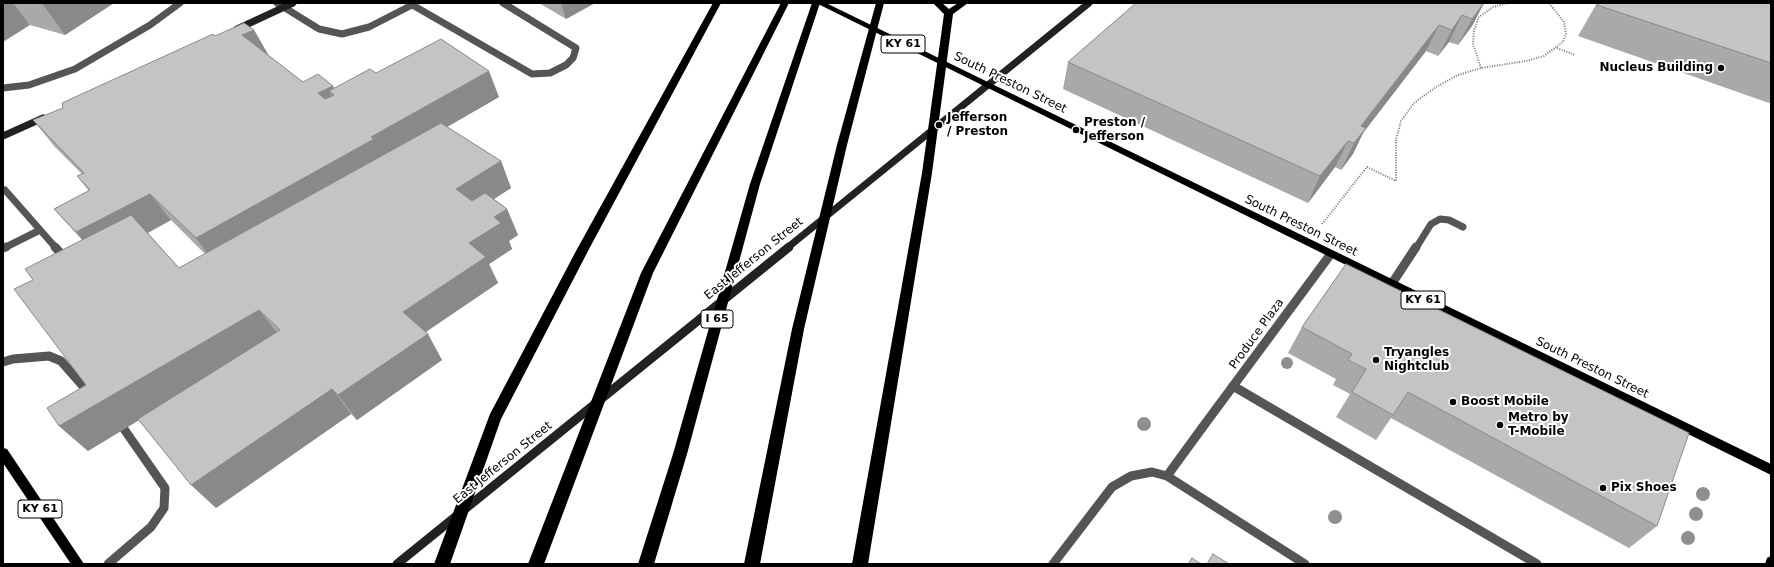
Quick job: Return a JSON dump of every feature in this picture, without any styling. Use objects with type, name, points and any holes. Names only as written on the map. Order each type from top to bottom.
[{"type":"highway","points":[[442,564],[495,418],[582,251],[717,3]]},
{"type":"highway","points":[[536,564],[647,273],[754,68],[786,3]]},
{"type":"highway","name":"I 65","points":[[646,564],[680,454],[754,184],[816,3]]},
{"type":"highway","points":[[752,564],[798,329],[842,145],[880,3]]},
{"type":"highway","points":[[937,3],[949,13]]},
{"type":"highway","points":[[860,564],[914,240],[927,172],[949,13],[964,3]]},
{"type":"main road","points":[[227,33],[293,3]]},
{"type":"main road","name":"South Preston Street","points":[[820,3],[1307,244],[1771,470]]},
{"type":"main road","name":"East Jefferson Street","points":[[397,564],[1089,3]]},
{"type":"main road","points":[[3,136],[46,116]]},
{"type":"main road","name":"KY 61","points":[[3,454],[78,564]]},
{"type":"street","points":[[3,88],[29,85],[75,69],[150,25],[180,3]]},
{"type":"street","points":[[277,3],[319,30],[342,34],[369,27],[411,4],[532,74],[550,73],[566,65],[573,58],[576,48],[503,3]]},
{"type":"street","points":[[5,190],[71,266]]},
{"type":"street","points":[[1391,285],[1431,224],[1440,219],[1449,220],[1463,227]]},
{"type":"street","points":[[3,248],[40,230]]},
{"type":"street","name":"Produce Plaza","points":[[1167,476],[1330,255]]},
{"type":"street","points":[[3,362],[12,359],[49,356],[60,361],[97,402]]},
{"type":"street","points":[[1233,386],[1536,564]]},
{"type":"street","points":[[108,564],[151,527],[164,508],[165,488],[124,429]]},
{"type":"street","points":[[1053,564],[1112,488],[1131,476],[1152,472],[1167,476],[1305,564]]},
{"type":"path","points":[[1481,68],[1473,44],[1474,30],[1479,17],[1493,7],[1508,3]]},
{"type":"path","points":[[1307,244],[1367,167],[1396,181],[1396,140],[1401,121],[1414,103],[1436,87],[1458,75],[1481,68],[1526,61],[1544,56],[1563,42],[1566,34],[1564,22],[1550,3]]},
{"type":"path","points":[[1556,48],[1575,54]]},
{"type":"building","points":[[1136,3],[1484,3],[1472,19],[1462,15],[1452,30],[1439,25],[1361,126],[1366,128],[1354,143],[1348,141],[1320,176],[1068,62]]},
{"type":"building","points":[[1598,3],[1771,3],[1771,63],[1597,5]]},
{"type":"building","points":[[244,23],[254,30],[242,35],[303,82],[318,74],[333,86],[318,93],[325,99],[334,95],[329,91],[370,69],[376,73],[441,39],[489,71],[371,137],[374,139],[196,238],[150,194],[76,232],[54,209],[90,190],[77,176],[84,173],[33,120],[63,108],[62,103],[213,34],[215,36]]},
{"type":"building","points":[[441,123],[501,161],[456,189],[472,201],[485,193],[507,209],[494,217],[501,223],[469,243],[486,257],[403,312],[428,334],[338,395],[332,389],[191,485],[138,419],[280,330],[259,310],[59,426],[47,408],[86,385],[14,289],[33,280],[25,269],[131,215],[179,268]]},
{"type":"building","points":[[1346,264],[1689,433],[1657,526],[1408,392],[1393,415],[1352,392],[1366,369],[1348,360],[1352,354],[1302,327]]},
{"type":"building","points":[[1213,554],[1229,564],[1207,564]]},
{"type":"building","points":[[1192,558],[1201,564],[1188,564]]},
{"type":"place","name":"Nucleus Building","points":[[1721,68]]},
{"type":"place","name":"Jefferson / Preston","points":[[939,125]]},
{"type":"place","name":"Preston / Jefferson","points":[[1076,130]]},
{"type":"place","name":"Tryangles Nightclub","points":[[1376,360]]},
{"type":"place","name":"Boost Mobile","points":[[1453,402]]},
{"type":"place","name":"Metro by T-Mobile","points":[[1500,425]]},
{"type":"place","name":"Pix Shoes","points":[[1603,488]]}]
